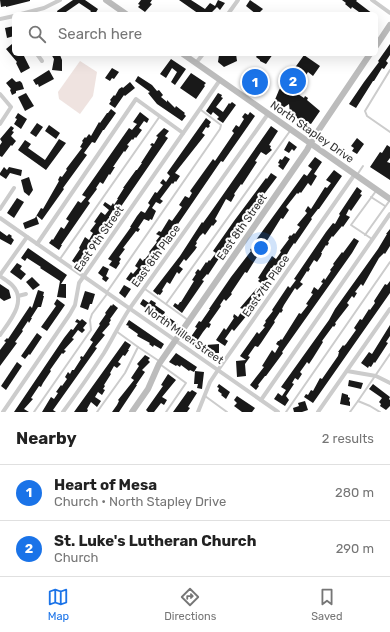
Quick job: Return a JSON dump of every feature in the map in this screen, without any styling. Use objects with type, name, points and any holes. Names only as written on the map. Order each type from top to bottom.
[{"type":"street","points":[[29,12],[44,8],[60,0]]},
{"type":"street","points":[[106,0],[123,12]]},
{"type":"street","points":[[229,12],[238,0]]},
{"type":"street","points":[[374,1],[390,13]]},
{"type":"street","points":[[0,19],[12,16]]},
{"type":"street","points":[[378,40],[390,25]]},
{"type":"street","points":[[38,56],[42,61]]},
{"type":"street","name":"North Stapley Drive","points":[[186,56],[390,199]]},
{"type":"street","points":[[196,64],[202,56]]},
{"type":"street","name":"East 8th Street","points":[[132,412],[148,388],[160,363],[311,144],[369,56]]},
{"type":"street","name":"East 9th Street","points":[[3,412],[70,314],[75,305],[76,290],[79,283],[220,80]]},
{"type":"street","points":[[0,94],[11,108],[0,124]]},
{"type":"street","points":[[37,244],[136,99],[183,133]]},
{"type":"street","name":"East 8th Place","points":[[63,412],[103,355],[130,308],[268,114]]},
{"type":"street","name":"East 7th Place","points":[[198,412],[210,382],[355,175]]},
{"type":"street","points":[[0,209],[14,188]]},
{"type":"street","points":[[261,400],[390,214]]},
{"type":"street","name":"North Miller Street","points":[[0,218],[278,412]]},
{"type":"street","points":[[0,335],[16,310],[18,296],[13,286],[0,275],[27,237]]},
{"type":"street","points":[[18,296],[26,294]]},
{"type":"street","points":[[318,412],[390,309]]},
{"type":"street","points":[[347,371],[376,376],[390,383]]},
{"type":"lane","points":[[390,70],[365,111],[367,116],[390,132]]},
{"type":"lane","points":[[34,412],[91,330],[90,320],[92,314],[220,129],[221,125],[200,109]]},
{"type":"lane","points":[[60,260],[160,116]]},
{"type":"lane","points":[[166,304],[291,130]]},
{"type":"lane","points":[[355,175],[363,166]]},
{"type":"lane","points":[[372,239],[351,225],[376,190]]},
{"type":"lane","points":[[371,197],[385,206]]},
{"type":"lane","points":[[365,235],[390,199]]},
{"type":"lane","points":[[286,412],[390,262]]},
{"type":"lane","points":[[144,288],[189,320]]},
{"type":"lane","points":[[116,331],[186,383],[166,412]]},
{"type":"lane","points":[[98,412],[124,373],[138,347]]},
{"type":"lane","points":[[350,412],[390,354]]},
{"type":"lane","points":[[205,396],[227,412]]},
{"type":"lane","points":[[358,401],[380,412]]},
{"type":"shaded area","points":[[80,61],[97,72],[93,96],[80,114],[59,99],[58,92]]},
{"type":"building","points":[[0,0],[30,0],[30,1],[1,7]]},
{"type":"building","points":[[73,0],[85,0],[98,9],[96,12],[90,12],[79,3],[66,12],[57,11]]},
{"type":"building","points":[[141,0],[152,0],[150,3],[152,4],[145,12],[138,7]]},
{"type":"building","points":[[179,0],[191,0],[205,9],[210,3],[215,6],[218,0],[225,3],[220,10],[217,7],[212,12],[196,12]]},
{"type":"building","points":[[250,0],[263,9],[260,12],[254,12],[246,6]]},
{"type":"building","points":[[342,0],[357,0],[356,1],[370,12],[359,12],[352,7],[351,9],[345,4],[346,3]]},
{"type":"building","points":[[12,26],[12,37],[7,38],[5,28]]},
{"type":"building","points":[[12,44],[12,56],[24,56],[30,68],[21,73],[16,63],[17,62],[6,49]]},
{"type":"building","points":[[390,44],[390,55],[386,61],[388,63],[384,69],[382,68],[356,108],[349,104],[379,62],[378,61]]},
{"type":"building","points":[[52,56],[60,56],[62,71],[52,70],[54,59]]},
{"type":"building","points":[[219,56],[236,56],[237,61],[224,67],[218,62]]},
{"type":"building","points":[[257,56],[272,56],[266,64]]},
{"type":"building","points":[[303,56],[320,66],[313,76],[308,72],[298,86],[301,89],[298,94],[304,98],[305,96],[308,98],[307,100],[320,111],[311,124],[300,120],[290,113],[289,104],[283,108],[274,102],[279,90]]},
{"type":"building","points":[[171,59],[186,69],[175,85],[171,82],[177,72],[172,68],[166,78],[160,74]]},
{"type":"building","points":[[112,68],[119,72],[114,79],[112,78],[110,81],[105,78]]},
{"type":"building","points":[[259,69],[262,72],[257,79],[261,81],[260,83],[266,88],[262,94],[255,91],[248,84]]},
{"type":"building","points":[[49,70],[54,79],[39,87],[38,84],[36,85],[33,80]]},
{"type":"building","points":[[191,73],[206,83],[196,99],[180,88]]},
{"type":"building","points":[[138,76],[152,85],[157,91],[159,90],[163,95],[161,97],[167,102],[167,100],[175,108],[176,106],[185,113],[184,114],[186,116],[182,121],[157,104],[148,93],[150,92],[135,81]]},
{"type":"building","points":[[12,78],[16,82],[20,81],[24,89],[16,91],[16,93],[12,95],[11,89],[6,83]]},
{"type":"building","points":[[130,82],[135,88],[125,96],[124,95],[115,108],[109,104],[111,101],[110,100],[114,95],[115,96],[119,89],[122,87],[123,88]]},
{"type":"building","points":[[26,93],[34,106],[25,111],[18,97]]},
{"type":"building","points":[[218,93],[222,95],[221,97],[223,98],[216,107],[223,112],[229,103],[230,104],[232,102],[236,105],[223,123],[217,119],[219,117],[213,112],[211,115],[206,111]]},
{"type":"building","points":[[111,109],[116,113],[95,143],[92,142],[84,153],[87,155],[63,188],[64,189],[42,220],[37,215],[41,208],[43,209],[59,181],[60,176],[62,177],[67,170],[66,169],[82,148],[80,147],[83,142],[82,141],[89,134],[91,136],[99,122],[100,123]]},
{"type":"building","points":[[140,112],[149,119],[147,123],[144,121],[139,128],[142,130],[136,138],[135,137],[133,140],[132,139],[127,145],[129,146],[113,167],[115,167],[103,184],[100,182],[96,188],[97,189],[88,201],[90,203],[59,250],[49,243],[52,239],[53,240],[61,227],[64,229],[69,221],[66,219],[78,201],[81,203],[86,197],[82,195],[129,128],[132,130],[137,124],[133,122]]},
{"type":"building","points":[[250,112],[255,116],[223,162],[221,161],[178,224],[177,223],[149,267],[147,266],[134,284],[126,279],[131,272],[133,274],[138,268],[135,266],[140,258],[143,261],[150,253],[149,252],[160,236],[156,234],[159,231],[161,232],[169,219],[172,221],[182,207],[179,205],[185,196],[189,198],[192,193],[190,191],[213,159],[215,161],[234,133],[232,131],[236,125],[239,127],[244,119],[242,117],[245,113],[248,115]]},
{"type":"building","points":[[18,113],[27,119],[21,129],[14,124]]},
{"type":"building","points":[[206,118],[211,122],[209,125],[210,126],[208,128],[206,127],[202,133],[205,135],[175,173],[180,176],[176,182],[175,181],[173,184],[172,183],[160,199],[163,201],[160,204],[156,202],[152,208],[156,211],[152,220],[150,219],[149,221],[144,219],[138,228],[140,229],[138,232],[136,231],[123,248],[125,249],[119,257],[121,259],[119,262],[120,263],[116,269],[109,265],[112,261],[108,259],[141,211],[145,213],[150,205],[148,203],[155,192],[157,193],[163,185],[160,183],[163,179],[166,182],[170,176],[167,173]]},
{"type":"building","points":[[37,123],[43,127],[36,137],[30,133]]},
{"type":"building","points":[[49,125],[60,133],[56,139],[45,131]]},
{"type":"building","points":[[11,126],[14,128],[12,131],[14,132],[11,136],[16,141],[2,157],[0,156],[0,145],[2,142],[0,139]]},
{"type":"building","points":[[271,126],[278,131],[269,145],[271,146],[270,148],[272,150],[266,155],[261,152],[255,161],[257,162],[242,185],[241,184],[234,194],[235,195],[231,202],[226,199],[215,219],[217,221],[205,235],[203,233],[200,236],[196,242],[197,243],[195,246],[197,247],[195,250],[186,261],[184,259],[179,266],[183,269],[179,274],[177,272],[170,284],[167,282],[162,290],[163,291],[160,295],[158,295],[153,291],[180,256],[202,222],[203,223]]},
{"type":"building","points":[[164,128],[169,131],[165,136],[168,138],[116,213],[113,210],[109,217],[112,219],[108,226],[98,236],[91,249],[89,247],[84,254],[87,255],[79,266],[72,261],[80,249],[79,248],[85,237],[89,240],[93,233],[90,231],[101,212],[105,215],[109,210],[103,205],[105,202],[111,206],[113,203],[114,205],[123,188],[142,163],[152,146],[150,145],[152,143],[154,144],[158,137],[156,136]]},
{"type":"building","points":[[357,138],[364,144],[357,154],[352,151],[354,148],[351,146]]},
{"type":"building","points":[[59,139],[66,143],[46,170],[18,150],[25,140],[31,144],[28,148],[45,160]]},
{"type":"building","points":[[289,141],[297,147],[294,151],[292,149],[289,153],[284,150]]},
{"type":"building","points":[[387,145],[390,147],[390,158],[387,162],[390,163],[390,180],[370,167],[380,152],[382,153]]},
{"type":"building","points":[[285,156],[290,159],[283,170],[278,166],[280,164],[278,163],[280,159],[282,160]]},
{"type":"building","points":[[315,157],[322,162],[314,174],[317,176],[311,186],[308,183],[301,193],[297,193],[286,207],[289,210],[283,219],[281,218],[247,273],[245,272],[231,293],[232,294],[226,301],[224,299],[209,323],[211,324],[209,328],[207,327],[197,341],[199,343],[196,347],[188,341],[197,328],[195,327],[199,321],[201,322],[231,277],[251,251],[250,250],[256,240],[304,174],[307,176],[312,169],[308,166]]},
{"type":"building","points":[[4,167],[7,170],[9,167],[22,170],[21,176],[10,173],[6,179],[0,175]]},
{"type":"building","points":[[334,170],[342,176],[311,218],[312,219],[295,244],[294,243],[279,268],[274,265],[268,274],[271,275],[267,280],[269,282],[266,287],[258,281],[260,279],[258,278],[272,256],[276,259],[290,235],[295,234],[300,227],[297,225],[307,213],[305,211],[308,206],[311,209],[325,187],[327,188],[331,183],[326,180]]},
{"type":"building","points":[[271,173],[277,177],[243,222],[208,275],[207,274],[202,280],[204,281],[182,313],[173,306],[175,303],[178,305],[181,302],[194,281],[192,280],[196,274],[195,273],[198,269],[200,271],[206,262],[207,263],[209,260],[210,261],[216,253],[213,251]]},
{"type":"building","points":[[29,177],[33,190],[29,196],[24,192],[21,180]]},
{"type":"building","points":[[357,187],[362,191],[360,194],[362,195],[351,211],[349,209],[346,215],[350,217],[343,227],[342,226],[333,237],[332,236],[317,262],[314,260],[309,268],[310,269],[300,282],[303,284],[297,290],[295,288],[284,305],[283,310],[274,321],[275,322],[261,343],[258,347],[255,346],[248,356],[250,357],[245,364],[246,376],[237,377],[236,361],[246,360],[240,356],[257,332],[259,334],[265,327],[263,326],[266,322],[265,321],[273,311],[272,310],[288,286],[290,288],[296,280],[294,279],[326,232],[333,223],[335,224],[340,215],[339,214]]},
{"type":"building","points":[[17,198],[24,202],[14,218],[7,213]]},
{"type":"building","points":[[36,216],[39,224],[25,229],[23,223],[35,218]]},
{"type":"building","points":[[390,229],[390,246],[385,254],[384,253],[379,258],[363,286],[361,284],[355,292],[357,293],[354,298],[352,296],[347,303],[349,305],[335,323],[336,324],[334,327],[333,326],[322,341],[323,342],[309,364],[307,362],[300,372],[302,374],[298,380],[295,378],[292,383],[294,384],[286,396],[289,400],[285,406],[274,399],[278,393],[282,396],[286,390],[281,387],[378,249]]},
{"type":"building","points":[[0,231],[7,236],[9,234],[12,236],[11,237],[14,240],[11,245],[0,239]]},
{"type":"building","points":[[354,238],[359,241],[352,253],[282,352],[283,353],[258,385],[259,386],[256,390],[250,385],[264,367],[262,366],[272,350],[275,353],[279,346],[276,344],[278,341],[281,339],[282,340],[299,313],[301,314],[308,305],[306,304],[313,294],[311,293],[314,287],[318,290],[323,283],[321,282],[324,278],[325,280],[331,271],[330,270],[334,265],[333,264]]},
{"type":"building","points":[[28,248],[67,275],[61,284],[66,284],[66,298],[57,297],[60,281],[27,258],[25,261],[21,258]]},
{"type":"building","points":[[17,263],[22,266],[20,269],[26,274],[21,280],[10,272]]},
{"type":"building","points":[[103,266],[109,269],[106,276],[109,278],[106,282],[98,273]]},
{"type":"building","points":[[32,277],[40,285],[33,290],[26,282]]},
{"type":"building","points":[[390,281],[390,293],[313,403],[304,397],[306,394],[308,395],[311,390],[313,391],[320,378],[322,379],[338,356],[338,352],[356,330],[354,328],[360,319],[362,320],[369,309],[370,310],[385,284],[387,285]]},
{"type":"building","points":[[0,284],[9,290],[11,298],[4,301],[0,298]]},
{"type":"building","points":[[124,285],[131,289],[125,298],[119,293]]},
{"type":"building","points":[[257,288],[263,292],[249,307],[252,309],[234,331],[232,329],[225,339],[228,341],[225,346],[216,340],[224,328],[226,330],[234,318],[234,314],[238,317],[243,309],[240,308]]},
{"type":"building","points":[[38,290],[44,292],[41,307],[38,307],[29,323],[28,321],[15,342],[17,343],[0,366],[0,350],[6,342],[4,341],[7,338],[8,339],[30,306],[32,308]]},
{"type":"building","points":[[85,291],[95,294],[92,304],[90,304],[88,310],[80,307]]},
{"type":"building","points":[[57,299],[65,305],[47,331],[41,327],[56,306],[54,304]]},
{"type":"building","points":[[143,299],[149,303],[151,300],[156,303],[155,305],[165,312],[164,314],[178,324],[175,329],[140,304]]},
{"type":"building","points":[[113,304],[118,308],[110,319],[110,324],[102,333],[105,335],[95,347],[97,348],[53,410],[56,412],[42,412],[51,397],[54,399],[58,393],[56,392],[67,379],[65,377],[68,372],[70,374],[72,370],[74,370],[81,359],[81,356],[83,357],[93,342],[90,340],[100,325],[99,324],[106,314],[105,313]]},
{"type":"building","points":[[77,319],[80,321],[82,319],[87,323],[83,328],[85,330],[82,333],[78,330],[72,338],[74,339],[64,350],[66,351],[63,354],[62,353],[50,370],[51,371],[41,387],[39,386],[31,398],[33,399],[24,409],[29,412],[14,412],[64,338],[78,323],[75,322]]},
{"type":"building","points":[[129,320],[164,344],[161,349],[154,345],[153,347],[149,344],[150,343],[137,336],[138,334],[126,325]]},
{"type":"building","points":[[390,325],[390,336],[386,342],[388,343],[375,363],[374,362],[371,367],[369,366],[368,368],[361,363],[369,352],[372,354]]},
{"type":"building","points":[[37,333],[42,337],[30,355],[29,354],[25,359],[21,356]]},
{"type":"building","points":[[125,341],[131,345],[129,350],[118,362],[121,364],[117,368],[114,366],[104,385],[105,386],[103,389],[105,390],[102,395],[98,392],[95,397],[101,401],[97,407],[91,402],[87,412],[74,412]]},
{"type":"building","points":[[219,344],[219,353],[206,354],[206,345]]},
{"type":"building","points":[[176,353],[197,367],[194,372],[189,371],[181,365],[180,367],[177,365],[176,366],[169,362]]},
{"type":"building","points":[[145,355],[150,358],[148,360],[150,362],[142,370],[145,372],[119,412],[112,412],[119,401],[118,400],[134,380],[131,378],[139,366],[137,364]]},
{"type":"building","points":[[17,362],[22,366],[6,390],[1,386]]},
{"type":"building","points":[[195,371],[204,372],[202,389],[197,388],[198,384],[194,384]]},
{"type":"building","points":[[168,374],[176,380],[162,397],[167,400],[164,405],[161,403],[154,412],[148,412],[146,410],[163,386],[161,385]]},
{"type":"building","points":[[349,380],[363,383],[361,389],[348,386]]},
{"type":"building","points":[[219,384],[230,392],[226,399],[218,391],[219,388],[217,387]]},
{"type":"building","points":[[373,384],[390,397],[390,406],[386,410],[380,406],[381,404],[379,402],[382,398],[369,389]]},
{"type":"building","points":[[192,390],[197,393],[188,407],[190,408],[187,412],[173,412],[188,391],[190,392]]},
{"type":"building","points":[[342,393],[348,395],[350,398],[350,406],[340,404]]},
{"type":"building","points":[[237,396],[255,408],[252,412],[242,412],[234,406],[237,403],[234,400]]},
{"type":"building","points":[[305,401],[308,410],[294,412],[293,408],[299,406],[298,403]]},
{"type":"place","name":"St. Luke's Lutheran Church","points":[[293,81]]},
{"type":"place","name":"Heart of Mesa","points":[[255,82]]}]
